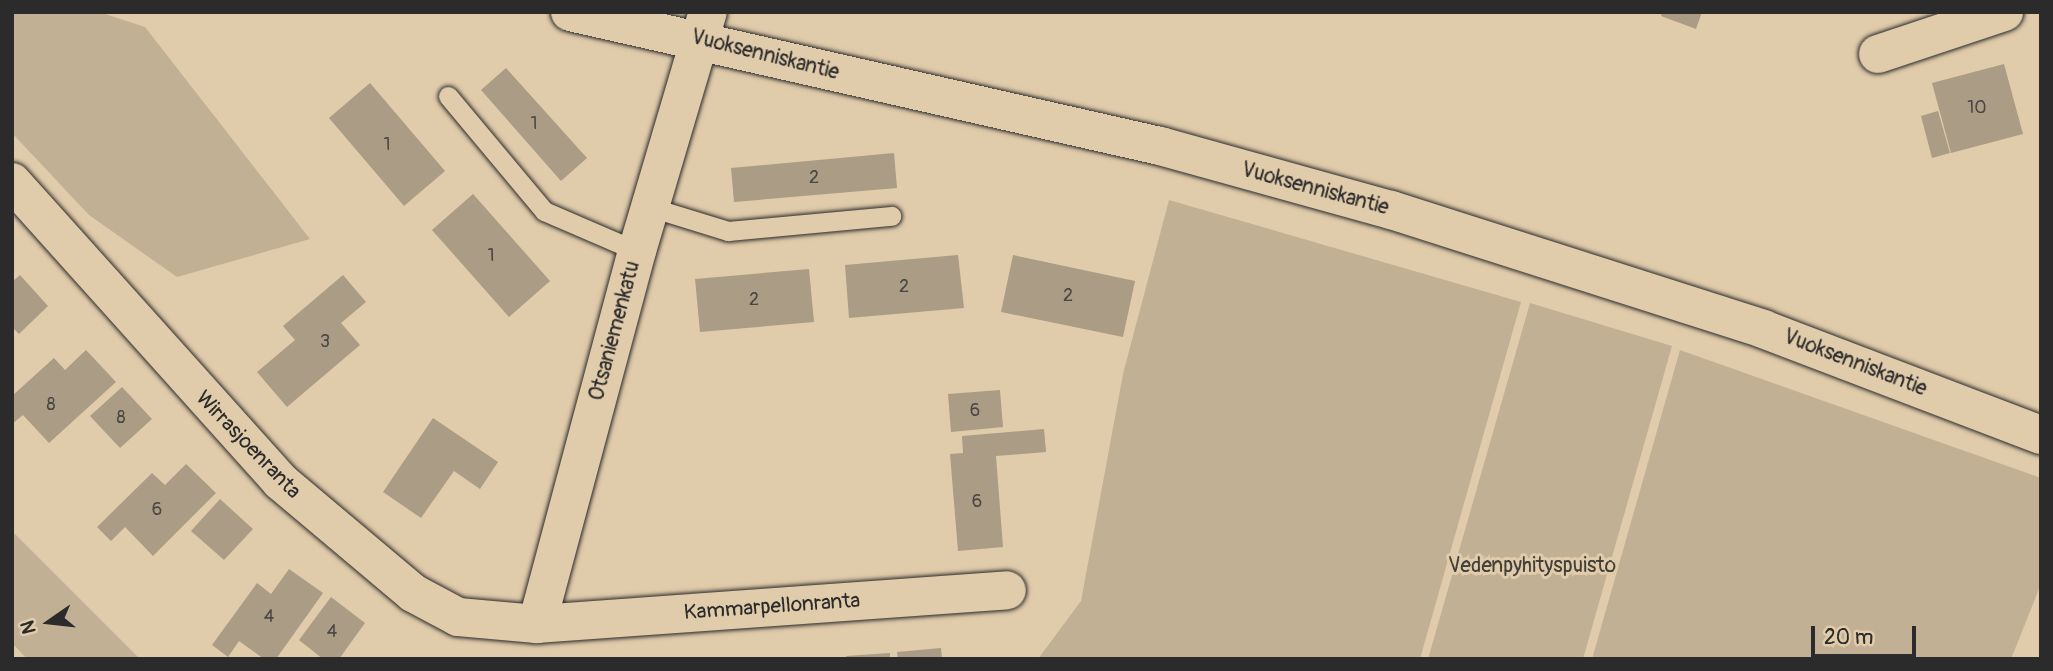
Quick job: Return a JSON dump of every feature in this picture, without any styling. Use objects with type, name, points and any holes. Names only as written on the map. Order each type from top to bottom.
[{"type":"street","name":"Vuoksenniskantie","points":[[570,12],[704,26],[1391,210],[1763,329],[2041,435]]},
{"type":"street","points":[[1878,54],[2004,12]]},
{"type":"street","name":"Otsaniemenkatu","points":[[537,624],[637,251],[704,26]]},
{"type":"street","name":"Wirrasjoenranta","points":[[12,182],[196,392],[280,481],[353,547],[412,593],[458,617],[537,624]]},
{"type":"street","name":"Kammarpellonranta","points":[[537,624],[1007,590]]},
{"type":"lane","points":[[448,96],[544,211],[637,251]]},
{"type":"lane","points":[[650,207],[728,231],[891,216]]},
{"type":"green space","points":[[12,12],[99,12],[145,27],[310,239],[177,277],[89,215],[12,133]]},
{"type":"green space","points":[[1169,200],[1521,302],[1420,659],[1038,659],[1081,601],[1123,374]]},
{"type":"green space","name":"Vedenpyhityspuisto","points":[[1530,303],[1672,346],[1583,659],[1428,659]]},
{"type":"green space","points":[[1680,350],[2041,478],[2041,584],[2011,659],[1592,659]]},
{"type":"green space","points":[[12,531],[140,659],[27,659],[12,643]]},
{"type":"building","points":[[1662,12],[1702,12],[1696,29],[1661,16]]},
{"type":"building","points":[[2004,64],[2023,134],[1951,153],[1932,83]]},
{"type":"building","points":[[506,68],[587,158],[561,181],[481,90]]},
{"type":"building","points":[[370,83],[445,171],[404,206],[329,118]]},
{"type":"building","points":[[1938,111],[1950,153],[1932,158],[1921,116]]},
{"type":"building","points":[[894,153],[897,188],[734,202],[731,168]]},
{"type":"building","points":[[473,194],[550,281],[509,317],[432,230]]},
{"type":"building","points":[[958,255],[964,308],[849,318],[845,265]]},
{"type":"building","points":[[1013,255],[1135,281],[1123,337],[1001,312]]},
{"type":"building","points":[[809,269],[814,322],[700,332],[695,279]]},
{"type":"building","points":[[20,275],[48,306],[19,334],[12,327],[12,282]]},
{"type":"building","points":[[343,275],[366,302],[341,323],[360,345],[287,407],[257,372],[295,340],[283,326]]},
{"type":"building","points":[[86,350],[116,382],[49,443],[23,415],[12,424],[12,396],[54,358],[65,370]]},
{"type":"building","points":[[122,387],[152,419],[120,448],[90,416]]},
{"type":"building","points":[[1000,390],[1003,427],[951,432],[948,394]]},
{"type":"building","points":[[433,418],[498,462],[480,489],[454,471],[421,518],[383,492]]},
{"type":"building","points":[[1044,429],[1046,452],[996,456],[1003,547],[958,551],[950,454],[963,453],[962,436]]},
{"type":"building","points":[[186,464],[216,493],[153,556],[125,527],[111,541],[97,527],[152,473],[165,485]]},
{"type":"building","points":[[220,499],[253,529],[224,560],[191,531]]},
{"type":"building","points":[[289,569],[323,593],[276,659],[264,659],[239,641],[228,657],[212,645],[257,583],[271,594]]},
{"type":"building","points":[[331,597],[365,623],[339,659],[323,659],[299,640]]},
{"type":"building","points":[[941,648],[942,659],[898,659],[897,652]]},
{"type":"building","points":[[890,653],[890,659],[847,659],[846,656]]}]
